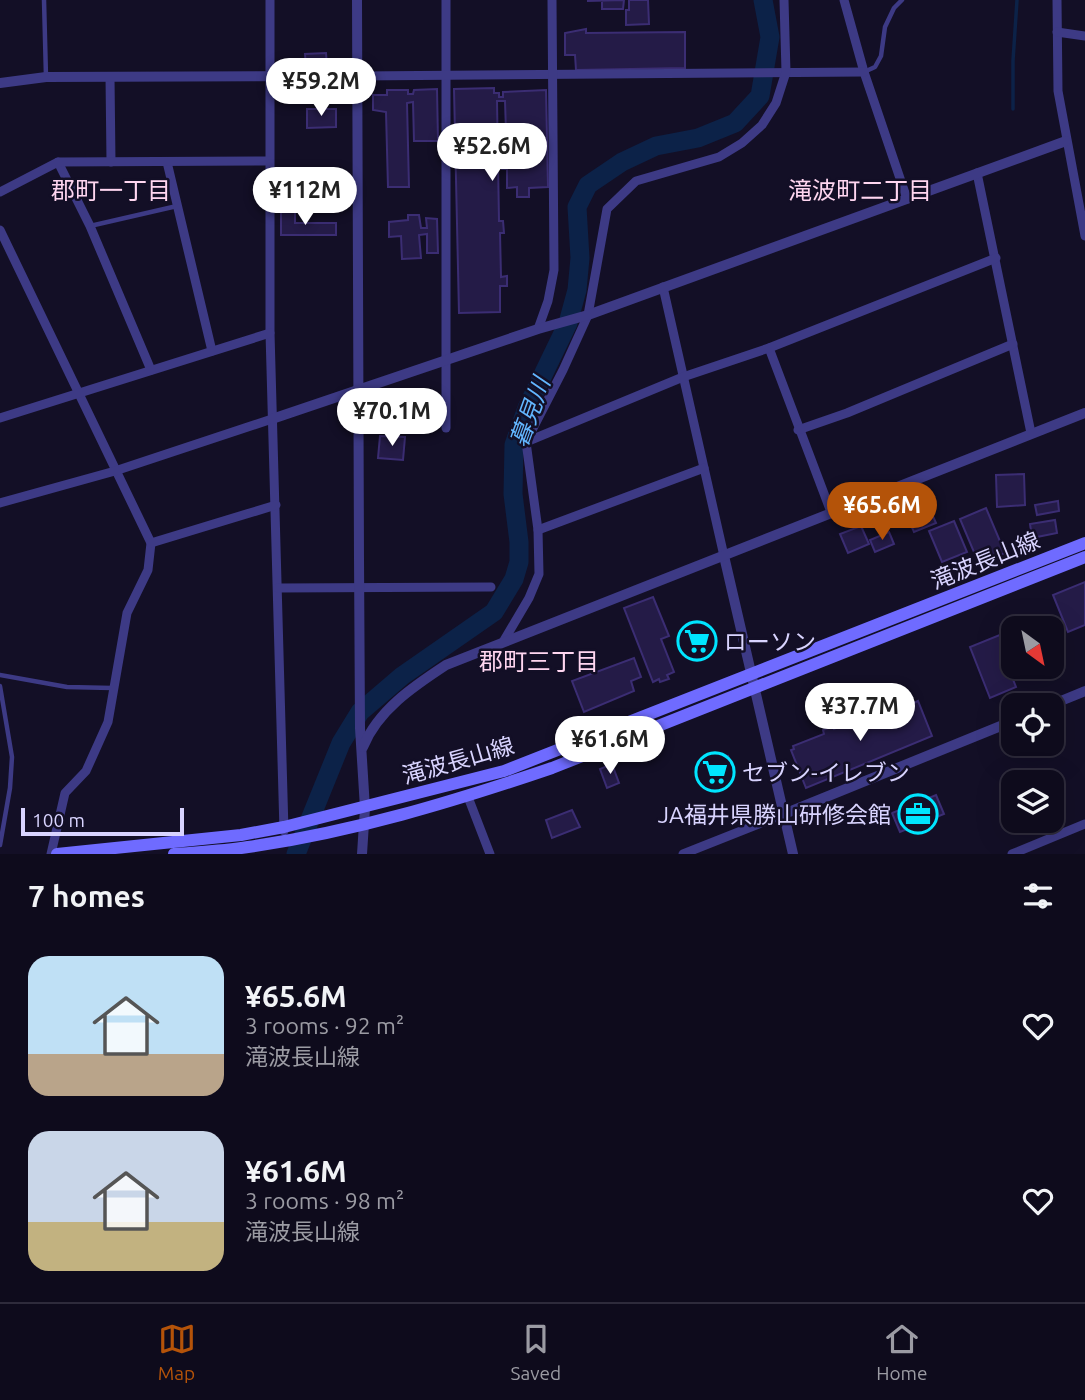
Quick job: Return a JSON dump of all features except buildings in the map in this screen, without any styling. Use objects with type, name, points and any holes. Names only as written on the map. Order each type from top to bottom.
[{"type":"main road","name":"滝波長山線","points":[[58,854],[241,835],[286,827],[504,771],[1085,543]]},
{"type":"main road","name":"滝波長山線","points":[[174,854],[245,851],[363,826],[468,797],[552,768],[1085,558]]},
{"type":"street","points":[[270,0],[270,333],[285,841]]},
{"type":"street","points":[[357,0],[360,728],[365,808],[362,854]]},
{"type":"street","points":[[446,0],[446,428]]},
{"type":"street","points":[[540,328],[554,270],[552,0]]},
{"type":"street","points":[[503,642],[529,598],[539,574],[538,530],[526,442],[588,315],[607,209],[636,181],[719,157],[742,143],[762,125],[776,103],[786,72],[784,0]]},
{"type":"street","points":[[844,0],[864,72],[907,199]]},
{"type":"street","points":[[1057,0],[1058,91],[1085,236]]},
{"type":"street","points":[[1057,32],[1085,36]]},
{"type":"street","points":[[0,83],[46,78],[110,77],[864,72]]},
{"type":"street","points":[[110,77],[111,162]]},
{"type":"street","points":[[0,503],[115,471],[540,328],[588,315],[1066,141]]},
{"type":"street","points":[[0,192],[58,162],[269,161]]},
{"type":"street","points":[[58,162],[90,226],[151,370]]},
{"type":"street","points":[[167,162],[212,351]]},
{"type":"street","points":[[978,173],[1031,433]]},
{"type":"street","points":[[0,230],[151,543],[148,570],[127,613],[108,722],[86,771],[65,793],[51,854]]},
{"type":"street","points":[[526,442],[683,377],[769,348],[996,258]]},
{"type":"street","points":[[663,288],[793,854]]},
{"type":"street","points":[[0,418],[270,333]]},
{"type":"street","points":[[798,430],[847,413],[1013,344]]},
{"type":"street","points":[[769,348],[831,512]]},
{"type":"street","points":[[361,750],[368,735],[386,713],[413,687],[446,665],[1085,413]]},
{"type":"street","points":[[538,530],[704,468]]},
{"type":"street","points":[[151,543],[276,505]]},
{"type":"street","points":[[278,588],[491,587]]},
{"type":"street","points":[[1064,700],[1085,691]]},
{"type":"street","points":[[683,854],[1001,725]]},
{"type":"street","points":[[468,797],[490,854]]},
{"type":"street","points":[[1012,854],[1085,824]]},
{"type":"lane","points":[[44,0],[46,78]]},
{"type":"lane","points":[[864,72],[875,67],[880,56],[885,27],[894,8],[902,0]]},
{"type":"lane","points":[[90,226],[178,206]]},
{"type":"lane","points":[[0,675],[67,687],[112,688]]},
{"type":"lane","points":[[0,686],[12,757],[10,788],[0,845]]},
{"type":"waterway","name":"暮見川","points":[[296,854],[341,743],[360,712],[402,676],[494,612],[514,579],[519,562],[513,494],[514,445],[527,408],[568,323],[577,290],[580,258],[577,207],[588,185],[622,162],[656,146],[698,138],[735,123],[760,96],[770,37],[763,0]]},
{"type":"waterway","points":[[1013,109],[1017,0]]},
{"type":"place","name":"ローソン","points":[[697,641]]},
{"type":"place","name":"セブン-イレブン","points":[[715,772]]},
{"type":"place","name":"JA福井県勝山研修会館","points":[[918,814]]},
{"type":"district","name":"郡町一丁目","points":[[111,190]]},
{"type":"district","name":"滝波町二丁目","points":[[860,190]]},
{"type":"district","name":"郡町三丁目","points":[[539,661]]}]
